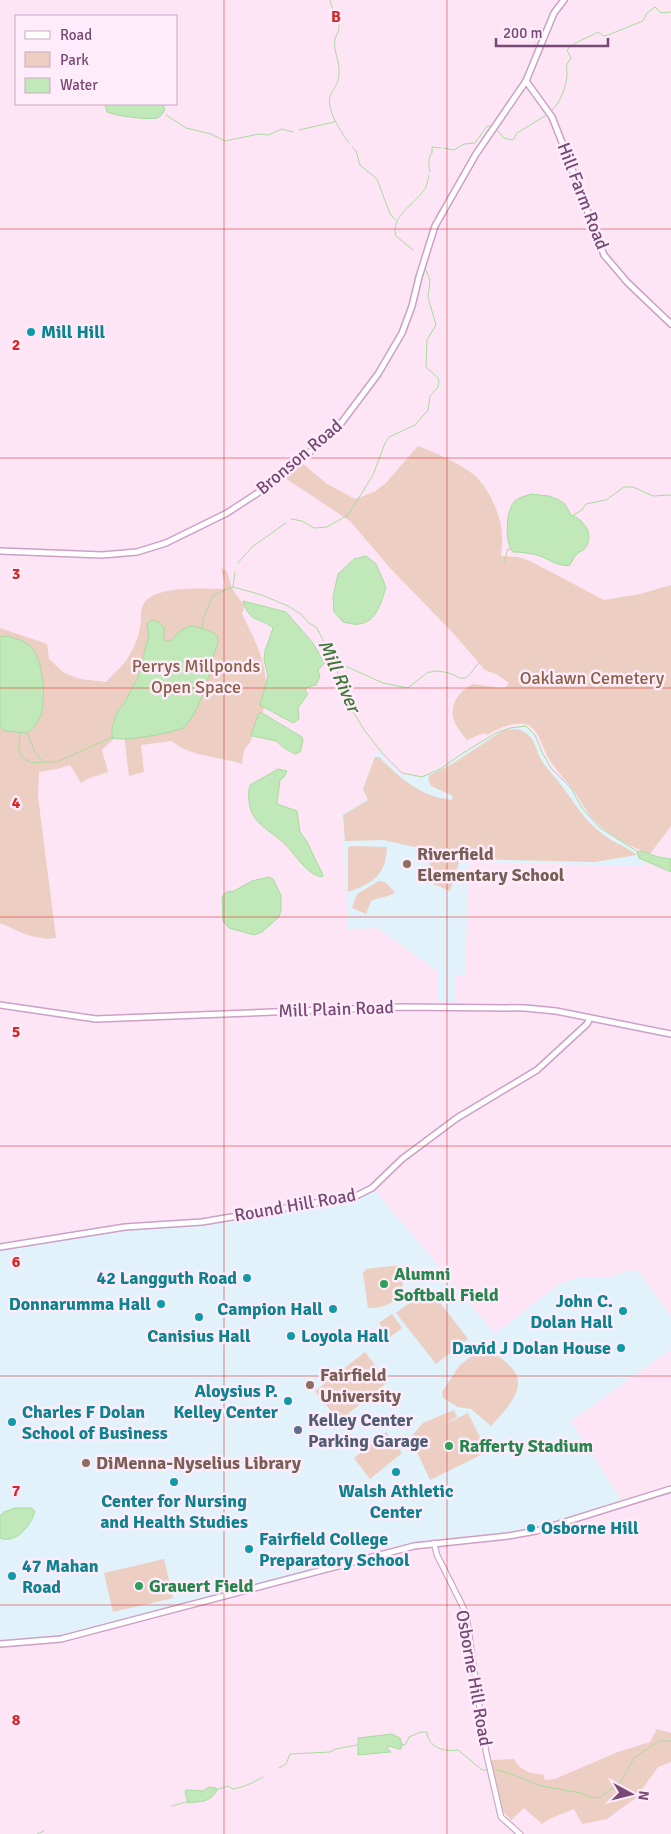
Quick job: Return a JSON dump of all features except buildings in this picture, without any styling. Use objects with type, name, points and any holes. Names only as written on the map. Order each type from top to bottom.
[{"type":"main road","name":"Bronson Road","points":[[0,552],[102,555],[124,554],[149,549],[227,514],[273,483],[336,430],[378,374],[402,334],[435,226],[476,154],[526,81],[554,13],[564,0]]},
{"type":"main road","name":"Hill Farm Road","points":[[526,81],[552,117],[604,255],[627,282],[671,324]]},
{"type":"main road","name":"Mill Plain Road","points":[[0,1005],[96,1020],[421,1006],[530,1008],[671,1034]]},
{"type":"main road","name":"Round Hill Road","points":[[0,1247],[125,1227],[202,1222],[356,1196],[372,1188],[402,1159],[450,1123],[542,1066],[587,1024],[590,1018]]},
{"type":"main road","points":[[0,1644],[61,1639],[414,1546],[530,1533],[571,1522],[671,1489]]},
{"type":"street","name":"Osborne Hill Road","points":[[434,1543],[437,1555],[466,1613],[486,1752],[501,1817],[520,1834]]},
{"type":"shaded area","name":"Riverfield Elementary School","points":[[517,726],[526,726],[530,729],[550,768],[571,788],[582,808],[599,827],[648,858],[642,867],[469,862],[465,976],[455,976],[455,1001],[437,1001],[438,971],[377,928],[348,929],[342,814],[367,799],[362,789],[377,750],[401,774],[422,777],[440,769],[496,734]]},
{"type":"shaded area","name":"Fairfield University","points":[[374,1189],[495,1334],[559,1284],[576,1278],[608,1277],[637,1269],[671,1316],[671,1349],[571,1421],[622,1501],[528,1530],[434,1539],[376,1550],[290,1576],[60,1635],[38,1639],[0,1640],[0,1248],[151,1227],[193,1226],[277,1210],[344,1202],[358,1199]]},
{"type":"green space","name":"Oaklawn Cemetery","points":[[418,446],[460,466],[479,479],[489,494],[500,520],[501,556],[518,557],[530,561],[604,600],[640,594],[671,585],[671,826],[650,854],[634,848],[619,839],[592,818],[576,793],[552,763],[536,733],[530,726],[514,724],[487,735],[484,733],[467,740],[456,725],[453,717],[454,705],[459,695],[473,684],[501,688],[506,687],[509,683],[498,675],[485,670],[453,633],[390,568],[350,521],[285,478],[301,462],[327,484],[355,499],[374,492],[386,483]]},
{"type":"green space","name":"Perrys Millponds Open Space","points":[[221,568],[227,571],[233,590],[245,605],[242,614],[257,646],[266,679],[264,708],[243,755],[242,764],[196,753],[172,741],[141,745],[144,772],[129,776],[124,735],[119,734],[102,750],[108,772],[81,783],[70,765],[39,772],[38,796],[56,938],[47,939],[27,935],[0,923],[0,628],[47,644],[49,659],[64,673],[80,679],[106,682],[127,660],[133,649],[141,622],[142,608],[146,600],[166,591],[224,589],[225,585]]},
{"type":"green space","points":[[517,729],[529,735],[544,764],[592,825],[608,838],[637,855],[595,862],[470,859],[383,840],[345,841],[343,815],[368,800],[363,789],[375,757],[379,757],[403,779],[421,791],[452,800],[453,796],[431,786],[428,778],[430,775],[452,764],[499,733],[505,730]]},
{"type":"green space","points":[[351,846],[387,847],[384,864],[377,876],[365,885],[348,892],[348,848]]},
{"type":"green space","points":[[430,855],[457,858],[459,862],[450,891],[433,884],[429,873]]},
{"type":"green space","points":[[379,881],[385,882],[395,892],[371,901],[366,914],[352,908],[357,894]]},
{"type":"green space","name":"Alumni Softball Field","points":[[401,1265],[403,1284],[398,1297],[386,1305],[368,1308],[363,1273],[366,1269]]},
{"type":"green space","points":[[429,1288],[468,1339],[436,1364],[396,1313]]},
{"type":"green space","points":[[392,1314],[402,1328],[390,1337],[379,1323]]},
{"type":"green space","points":[[483,1347],[509,1365],[518,1381],[514,1397],[491,1426],[471,1409],[458,1407],[443,1398],[442,1392],[459,1366]]},
{"type":"green space","points":[[365,1352],[388,1382],[339,1421],[315,1391]]},
{"type":"green space","name":"Rafferty Stadium","points":[[454,1410],[457,1417],[441,1426],[468,1413],[487,1452],[430,1480],[412,1441],[409,1444],[405,1444],[423,1423]]},
{"type":"green space","points":[[386,1432],[402,1453],[370,1479],[354,1458]]},
{"type":"green space","name":"Grauert Field","points":[[164,1559],[173,1598],[113,1612],[104,1573]]},
{"type":"green space","points":[[657,1729],[671,1733],[671,1762],[658,1767],[636,1798],[607,1819],[582,1824],[574,1809],[549,1819],[542,1824],[524,1808],[511,1820],[503,1811],[491,1760],[514,1759],[526,1771],[543,1774],[545,1780],[555,1779],[618,1752],[650,1742]]},
{"type":"water","points":[[105,105],[163,105],[165,109],[161,116],[157,118],[140,118],[107,112]]},
{"type":"water","points":[[531,494],[549,496],[559,500],[565,504],[571,515],[584,524],[588,532],[588,542],[586,547],[576,555],[570,565],[558,564],[534,554],[513,552],[510,547],[507,526],[512,505],[517,500]]},
{"type":"water","points":[[366,556],[376,564],[386,587],[383,598],[378,610],[365,622],[355,624],[343,622],[334,612],[333,597],[338,574],[354,559]]},
{"type":"water","points":[[243,601],[286,612],[312,642],[325,663],[318,670],[320,676],[316,685],[305,690],[308,694],[298,708],[299,719],[293,723],[260,705],[268,676],[264,660],[265,651],[273,628],[252,617]]},
{"type":"water","points":[[152,620],[160,623],[164,628],[164,641],[171,641],[179,632],[189,626],[200,628],[217,636],[217,645],[207,683],[199,704],[189,722],[183,728],[137,738],[112,738],[112,728],[117,712],[125,702],[138,677],[149,635],[147,624]]},
{"type":"water","points":[[8,636],[26,643],[32,648],[40,665],[43,707],[35,725],[27,733],[5,731],[0,726],[0,637]]},
{"type":"water","points":[[259,713],[302,737],[303,741],[300,752],[295,754],[276,741],[251,735]]},
{"type":"water","points":[[278,769],[287,771],[280,780],[277,804],[297,811],[300,832],[307,842],[323,875],[322,877],[306,868],[285,844],[258,822],[251,811],[250,785]]},
{"type":"water","points":[[641,851],[671,859],[671,872],[639,858],[637,852]]},
{"type":"water","points":[[269,877],[273,879],[281,895],[279,917],[262,932],[254,935],[229,928],[223,921],[222,897],[226,892],[234,891],[252,881]]},
{"type":"water","points":[[15,1508],[31,1508],[35,1511],[26,1528],[17,1536],[6,1539],[0,1538],[0,1516],[4,1512]]},
{"type":"water","points":[[392,1734],[400,1738],[401,1749],[388,1746],[387,1748],[391,1752],[358,1755],[358,1738]]},
{"type":"water","points":[[209,1787],[216,1788],[217,1790],[211,1797],[205,1801],[188,1803],[186,1790],[203,1791]]},
{"type":"waterway","points":[[330,0],[339,25],[335,39],[339,76],[329,100],[335,120],[349,143]]},
{"type":"waterway","points":[[551,111],[565,88],[567,65],[571,58],[567,50],[570,47],[598,32],[604,36],[643,21],[647,13],[655,7],[661,13],[671,12]]},
{"type":"waterway","points":[[497,130],[504,138],[513,140],[517,133],[548,114]]},
{"type":"waterway","points":[[166,115],[186,128],[211,134],[225,141],[259,134],[268,135],[282,129],[293,132]]},
{"type":"waterway","points":[[299,130],[334,122]]},
{"type":"waterway","points":[[444,148],[454,150],[464,144],[475,143],[487,126],[490,126]]},
{"type":"waterway","points":[[352,147],[356,151],[360,165],[377,179],[390,214],[396,220]]},
{"type":"waterway","points":[[430,172],[429,160],[432,147],[441,148]]},
{"type":"waterway","points":[[413,250],[396,236],[395,229],[400,216],[426,187],[429,175]]},
{"type":"waterway","points":[[291,519],[302,521],[314,528],[327,527],[348,515],[373,475],[389,437],[415,425],[428,410],[430,396],[438,387],[439,382],[438,378],[426,367],[427,340],[436,325],[428,297],[430,280],[426,270]]},
{"type":"waterway","points":[[572,516],[582,510],[586,504],[606,500],[624,487],[633,487],[653,496],[671,495]]},
{"type":"waterway","points":[[238,563],[252,547],[286,523]]},
{"type":"waterway","points":[[504,562],[508,549],[511,549]]},
{"type":"waterway","points":[[233,587],[235,572]]},
{"type":"waterway","name":"Mill River","points":[[202,628],[204,616],[213,596],[233,587],[262,595],[301,614],[317,628],[333,660],[350,707],[365,731],[383,754],[402,773],[422,777],[440,769],[496,733],[510,728],[526,726],[535,735],[551,768],[571,788],[582,808],[599,827],[638,852]]},
{"type":"waterway","points":[[334,661],[383,683],[408,688],[428,672],[440,671],[459,678],[467,677],[480,662]]},
{"type":"waterway","points":[[21,732],[19,748],[22,757],[32,762],[43,762]]},
{"type":"waterway","name":"Mill River","points":[[27,733],[35,752],[43,762],[56,762],[113,737]]},
{"type":"waterway","points":[[402,1745],[406,1744],[409,1737],[421,1732],[427,1732],[430,1742],[438,1748],[458,1750],[482,1770],[486,1770]]},
{"type":"waterway","points":[[496,1770],[509,1773],[541,1786],[581,1793],[594,1798],[600,1797],[620,1783],[634,1758],[659,1741],[671,1741]]},
{"type":"waterway","points":[[279,1768],[286,1764],[290,1754],[330,1752],[357,1745]]},
{"type":"waterway","points":[[216,1790],[228,1786],[233,1789],[241,1787],[263,1777]]},
{"type":"waterway","points":[[172,1806],[189,1801]]},
{"type":"waterway","points":[[37,1834],[44,1831]]},
{"type":"place","name":"Mill Hill","points":[[31,332]]},
{"type":"place","name":"Riverfield Elementary School","points":[[407,864]]},
{"type":"place","name":"42 Langguth Road","points":[[247,1278]]},
{"type":"place","name":"Alumni Softball Field","points":[[384,1284]]},
{"type":"place","name":"Donnarumma Hall","points":[[161,1304]]},
{"type":"place","name":"Campion Hall","points":[[333,1309]]},
{"type":"place","name":"John C. Dolan Hall","points":[[623,1311]]},
{"type":"place","name":"Canisius Hall","points":[[199,1317]]},
{"type":"place","name":"Loyola Hall","points":[[291,1336]]},
{"type":"place","name":"David J Dolan House","points":[[621,1348]]},
{"type":"place","name":"Fairfield University","points":[[310,1385]]},
{"type":"place","name":"Aloysius P. Kelley Center","points":[[288,1401]]},
{"type":"place","name":"Charles F Dolan School of Business","points":[[12,1422]]},
{"type":"place","name":"Kelley Center Parking Garage","points":[[298,1430]]},
{"type":"place","name":"Rafferty Stadium","points":[[449,1446]]},
{"type":"place","name":"DiMenna-Nyselius Library","points":[[86,1463]]},
{"type":"place","name":"Walsh Athletic Center","points":[[396,1472]]},
{"type":"place","name":"Center for Nursing and Health Studies","points":[[174,1482]]},
{"type":"place","name":"Osborne Hill","points":[[531,1528]]},
{"type":"place","name":"Fairfield College Preparatory School","points":[[249,1549]]},
{"type":"place","name":"47 Mahan Road","points":[[12,1576]]},
{"type":"place","name":"Grauert Field","points":[[139,1586]]}]
